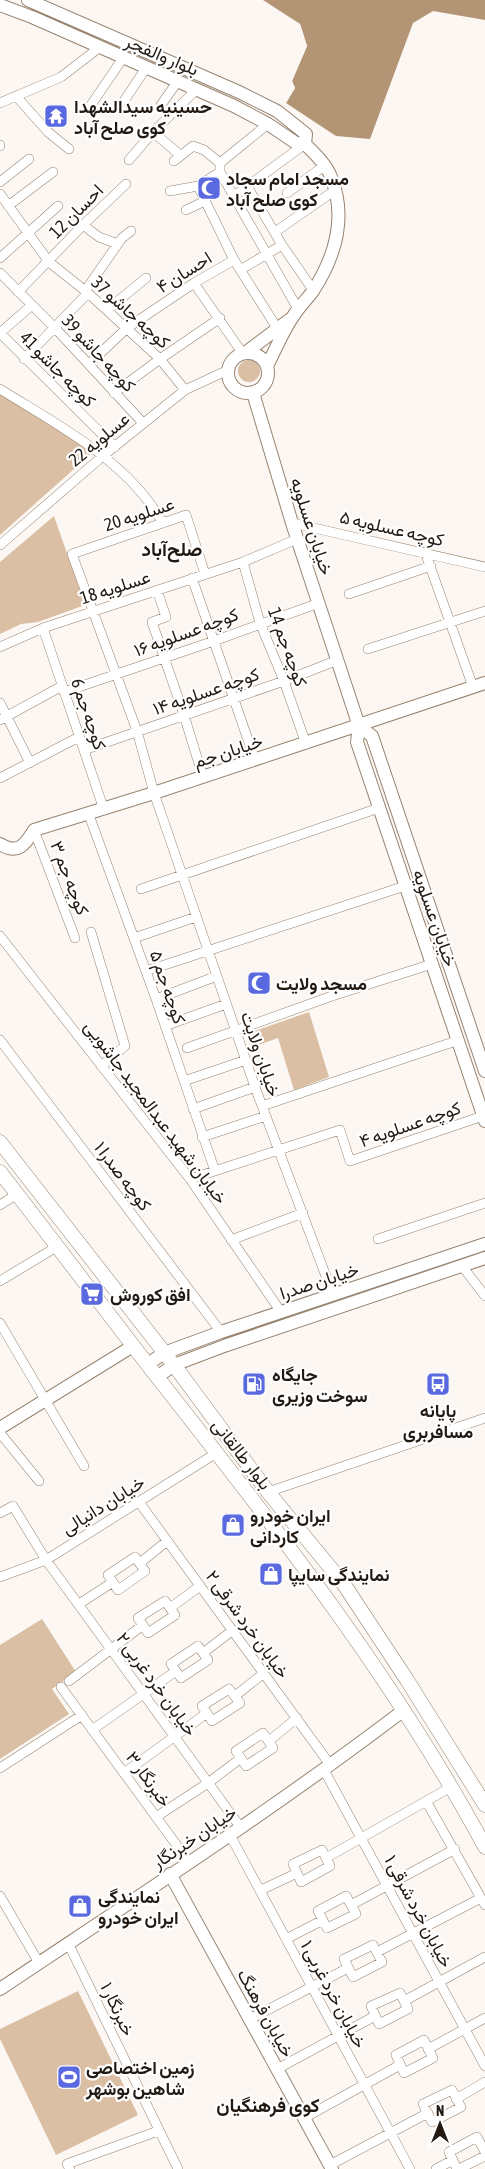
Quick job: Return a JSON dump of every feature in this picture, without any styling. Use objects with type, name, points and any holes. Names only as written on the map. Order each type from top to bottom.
[{"type":"main road","name":"بلوار طالقانی","points":[[0,1142],[174,1365],[268,1492],[343,1583],[407,1680],[485,1805]]},
{"type":"main road","name":"بلوار طالقانی","points":[[0,1172],[133,1346],[218,1452],[352,1631],[404,1710],[485,1847]]},
{"type":"main road","points":[[17,1194],[32,1183]]},
{"type":"street","name":"بلوار والفجر","points":[[28,0],[214,80],[277,111],[306,134],[306,144],[331,178],[338,206],[338,233],[332,256],[313,290],[296,313]]},
{"type":"street","name":"بلوار والفجر","points":[[0,5],[202,91],[268,124],[296,143],[306,144]]},
{"type":"street","points":[[0,103],[61,78],[100,47],[105,34]]},
{"type":"street","points":[[90,105],[123,58]]},
{"type":"street","points":[[166,76],[172,62]]},
{"type":"street","points":[[124,101],[146,68]]},
{"type":"street","points":[[129,160],[153,132],[214,80]]},
{"type":"street","points":[[161,105],[178,81]]},
{"type":"street","points":[[16,96],[48,132],[69,149]]},
{"type":"street","points":[[170,191],[198,186],[268,124]]},
{"type":"street","points":[[153,132],[177,158],[193,146],[204,150],[220,167],[267,254],[296,313]]},
{"type":"street","points":[[234,196],[306,144]]},
{"type":"street","points":[[0,182],[29,159]]},
{"type":"street","points":[[287,193],[324,166]]},
{"type":"street","points":[[8,206],[53,172]]},
{"type":"street","name":"احسان 12","points":[[18,292],[49,262],[83,224],[126,184]]},
{"type":"street","points":[[198,186],[234,260],[277,328]]},
{"type":"street","points":[[247,186],[282,245],[313,290]]},
{"type":"street","points":[[275,232],[334,191]]},
{"type":"street","name":"کوچه جاشو 37","points":[[0,196],[49,262],[87,292],[160,359],[185,390]]},
{"type":"street","points":[[186,210],[206,201]]},
{"type":"street","points":[[0,258],[58,206]]},
{"type":"street","points":[[252,227],[266,218]]},
{"type":"street","points":[[83,224],[100,237],[118,244]]},
{"type":"street","points":[[24,359],[87,292],[118,244],[131,231]]},
{"type":"street","points":[[240,270],[282,245]]},
{"type":"street","name":"احسان ۴","points":[[88,364],[127,328],[194,283],[234,260]]},
{"type":"street","name":"کوچه جاشو 39","points":[[1,275],[55,328],[143,423]]},
{"type":"street","points":[[107,310],[146,278]]},
{"type":"street","points":[[194,283],[244,353],[258,356],[267,366]]},
{"type":"street","points":[[0,334],[32,305]]},
{"type":"street","points":[[296,313],[267,366],[267,380],[259,390],[253,392],[240,391],[234,388],[228,377],[228,370],[233,360],[296,313]]},
{"type":"street","points":[[114,393],[220,318]]},
{"type":"street","name":"کوچه جاشو 41","points":[[0,334],[115,448]]},
{"type":"street","name":"عسلویه 22","points":[[0,545],[104,455],[185,390],[228,370]]},
{"type":"street","points":[[0,389],[104,455],[151,503],[162,523]]},
{"type":"street","name":"خیابان عسلویه","points":[[253,392],[297,539],[359,726],[357,742],[484,1118]]},
{"type":"street","name":"عسلویه 20","points":[[72,554],[186,515],[205,574]]},
{"type":"street","name":"کوچه عسلویه ۵","points":[[292,523],[485,567]]},
{"type":"street","name":"عسلویه 18","points":[[0,647],[43,628],[242,562],[297,539]]},
{"type":"street","points":[[425,552],[451,622],[479,685]]},
{"type":"street","name":"خیابان ولایت","points":[[72,554],[137,731],[154,793],[255,1087],[333,1295]]},
{"type":"street","name":"کوچه جم 14","points":[[242,562],[260,623],[284,681],[306,744]]},
{"type":"street","points":[[349,594],[431,566]]},
{"type":"street","points":[[192,578],[255,760]]},
{"type":"street","points":[[157,590],[166,617],[152,622],[184,715],[202,777]]},
{"type":"street","name":"کوچه عسلویه ۱۶","points":[[3,718],[63,689],[164,658],[319,603]]},
{"type":"street","points":[[368,649],[485,611]]},
{"type":"street","name":"کوچه جم 6","points":[[43,628],[104,810]]},
{"type":"street","name":"کوچه عسلویه ۱۴","points":[[84,750],[284,681],[338,660]]},
{"type":"street","name":"خیابان جم","points":[[34,830],[89,815],[479,685]]},
{"type":"street","points":[[0,703],[3,718],[30,763]]},
{"type":"street","name":"خیابان عسلویه","points":[[359,726],[372,736],[485,1071]]},
{"type":"street","points":[[0,778],[79,737]]},
{"type":"street","points":[[141,889],[380,808]]},
{"type":"street","name":"کوچه جم ۵","points":[[89,815],[156,999],[215,1171]]},
{"type":"street","points":[[0,844],[8,849],[23,846],[34,830]]},
{"type":"street","name":"کوچه جم ۳","points":[[34,830],[75,938]]},
{"type":"street","points":[[146,971],[405,886]]},
{"type":"street","points":[[134,938],[196,917]]},
{"type":"street","points":[[91,932],[125,1046],[101,1066]]},
{"type":"street","name":"خیابان شهید عبدالمجید جاشویی","points":[[0,936],[190,1179],[281,1312]]},
{"type":"street","points":[[187,1048],[332,996],[432,964]]},
{"type":"street","points":[[156,999],[217,976]]},
{"type":"street","points":[[165,1026],[226,1004]]},
{"type":"street","name":"کوچه صدرا ۱","points":[[0,1040],[221,1332]]},
{"type":"street","points":[[262,1106],[459,1040]]},
{"type":"street","points":[[184,1081],[246,1060]]},
{"type":"street","points":[[193,1109],[255,1087]]},
{"type":"street","points":[[202,1137],[266,1116]]},
{"type":"street","name":"کوچه عسلویه ۴","points":[[279,1150],[340,1130],[350,1161],[484,1118]]},
{"type":"street","points":[[190,1179],[279,1150]]},
{"type":"street","points":[[0,1205],[17,1194]]},
{"type":"street","points":[[378,1239],[485,1203]]},
{"type":"street","points":[[230,1240],[303,1213]]},
{"type":"street","name":"خیابان صدرا","points":[[157,1376],[174,1365],[255,1328],[377,1287],[485,1244]]},
{"type":"street","points":[[0,1281],[58,1246]]},
{"type":"street","name":"خیابان صدرا","points":[[148,1364],[164,1353],[221,1332],[255,1328],[281,1312],[333,1295],[377,1287],[462,1266],[485,1258]]},
{"type":"street","points":[[462,1266],[485,1296]]},
{"type":"street","points":[[0,1323],[84,1466]]},
{"type":"street","points":[[0,1428],[133,1346]]},
{"type":"street","points":[[268,1492],[485,1418]]},
{"type":"street","points":[[0,1433],[39,1481]]},
{"type":"street","name":"خیابان دانیالی","points":[[0,1577],[46,1560],[218,1452]]},
{"type":"street","name":"خیابان خرد شرقی ۲","points":[[139,1502],[297,1718],[327,1768]]},
{"type":"street","name":"خیابان خرد غربی ۲","points":[[0,1513],[13,1506],[46,1560],[241,1828]]},
{"type":"street","points":[[140,1563],[167,1541]]},
{"type":"street","points":[[135,1557],[140,1563],[144,1571],[118,1590],[108,1575],[135,1557]]},
{"type":"street","points":[[79,1604],[113,1582]]},
{"type":"street","points":[[170,1608],[200,1586]]},
{"type":"street","points":[[165,1601],[175,1615],[148,1633],[143,1626],[138,1618],[165,1601]]},
{"type":"street","points":[[69,1681],[143,1626]]},
{"type":"street","points":[[203,1654],[233,1630]]},
{"type":"street","points":[[198,1646],[203,1654],[208,1660],[181,1678],[171,1664],[198,1646]]},
{"type":"street","points":[[92,1730],[176,1671]]},
{"type":"street","points":[[235,1696],[264,1673]]},
{"type":"street","name":"خبرنگار ۳","points":[[61,1687],[189,1862]]},
{"type":"street","points":[[229,1689],[235,1696],[240,1703],[212,1721],[202,1706],[229,1689]]},
{"type":"street","name":"خیابان خبرنگار","points":[[0,1989],[241,1828],[327,1768],[404,1710]]},
{"type":"street","points":[[124,1773],[207,1714]]},
{"type":"street","points":[[0,1768],[82,1715]]},
{"type":"street","points":[[268,1741],[297,1718]]},
{"type":"street","points":[[263,1733],[268,1741],[273,1748],[246,1766],[236,1751],[263,1733]]},
{"type":"street","points":[[156,1817],[241,1758]]},
{"type":"street","name":"خیابان خرد شرقی ۱","points":[[327,1768],[362,1838],[485,2066]]},
{"type":"street","points":[[326,1858],[451,1787]]},
{"type":"street","points":[[376,1952],[483,1901],[426,1800]]},
{"type":"street","name":"خیابان خرد غربی ۱","points":[[230,1835],[410,2169]]},
{"type":"street","points":[[352,1905],[455,1849]]},
{"type":"street","points":[[322,1850],[326,1858],[330,1866],[301,1882],[293,1864],[322,1850]]},
{"type":"street","points":[[261,1890],[297,1873]]},
{"type":"street","name":"خیابان فرهنگ","points":[[170,1874],[250,2019],[283,2066],[304,2118],[331,2167]]},
{"type":"street","points":[[346,1896],[352,1905],[356,1914],[327,1928],[318,1911],[346,1896]]},
{"type":"street","points":[[1,1899],[39,1963]]},
{"type":"street","points":[[286,1939],[322,1920]]},
{"type":"street","name":"خبرنگار ۱","points":[[69,1944],[178,2169]]},
{"type":"street","points":[[373,1945],[376,1952],[382,1962],[353,1977],[344,1959],[373,1945]]},
{"type":"street","points":[[404,2001],[485,1957]]},
{"type":"street","points":[[250,2019],[348,1968]]},
{"type":"street","points":[[400,1993],[404,2001],[408,2009],[379,2024],[371,2006],[400,1993]]},
{"type":"street","points":[[283,2066],[375,2016]]},
{"type":"street","points":[[428,2049],[485,2018]]},
{"type":"street","points":[[424,2040],[428,2049],[433,2058],[404,2073],[396,2055],[424,2040]]},
{"type":"street","points":[[304,2118],[400,2064]]},
{"type":"street","points":[[456,2099],[485,2082]]},
{"type":"street","points":[[452,2090],[456,2099],[461,2107],[432,2122],[423,2104],[452,2090]]},
{"type":"street","points":[[331,2167],[391,2132],[428,2114]]},
{"type":"street","points":[[70,2169],[68,2164],[158,2131]]},
{"type":"street","points":[[456,2166],[449,2152],[477,2137],[484,2147]]},
{"type":"street","points":[[436,2169],[456,2166],[485,2156]]},
{"type":"shaded area","points":[[263,0],[485,0],[485,20],[433,11],[413,23],[370,139],[336,136],[286,103],[295,88],[292,81],[307,46],[300,24]]},
{"type":"shaded area","points":[[249,360],[259,367],[260,371],[253,381],[249,382],[239,375],[238,371],[245,361]]},
{"type":"shaded area","points":[[0,391],[92,453],[0,535]]},
{"type":"shaded area","points":[[54,516],[85,605],[38,622],[21,624],[0,634],[0,562]]},
{"type":"shaded area","points":[[309,1012],[329,1077],[294,1090],[278,1038],[255,1046],[252,1032]]},
{"type":"shaded area","points":[[42,1619],[76,1672],[52,1689],[69,1714],[0,1759],[0,1645]]},
{"type":"shaded area","name":"زمین اختصاصی شاهین بوشهر","points":[[78,1991],[138,2115],[56,2155],[0,2039],[0,2029]]},
{"type":"pier","points":[[260,0],[300,24],[307,46],[292,81],[295,88],[286,103],[284,102],[292,88],[290,80],[304,46],[298,26]]},
{"type":"place","name":"حسینیه سیدالشهدا کوی صلح آباد","points":[[56,116]]},
{"type":"place","name":"مسجد امام سجاد کوی صلح آباد","points":[[209,188]]},
{"type":"place","name":"مسجد ولایت","points":[[259,983]]},
{"type":"place","name":"افق کوروش","points":[[92,1294]]},
{"type":"place","name":"جایگاه سوخت وزیری","points":[[254,1384]]},
{"type":"place","name":"پایانه مسافربری","points":[[438,1384]]},
{"type":"place","name":"ایران خودرو کاردانی","points":[[233,1525]]},
{"type":"place","name":"نمایندگی سایپا","points":[[271,1574]]},
{"type":"place","name":"نمایندگی ایران خودرو","points":[[80,1906]]},
{"type":"place","name":"زمین اختصاصی شاهین بوشهر","points":[[69,2077]]},
{"type":"district","name":"صلح‌آباد","points":[[172,549]]},
{"type":"district","name":"کوی فرهنگیان","points":[[268,2105]]}]
